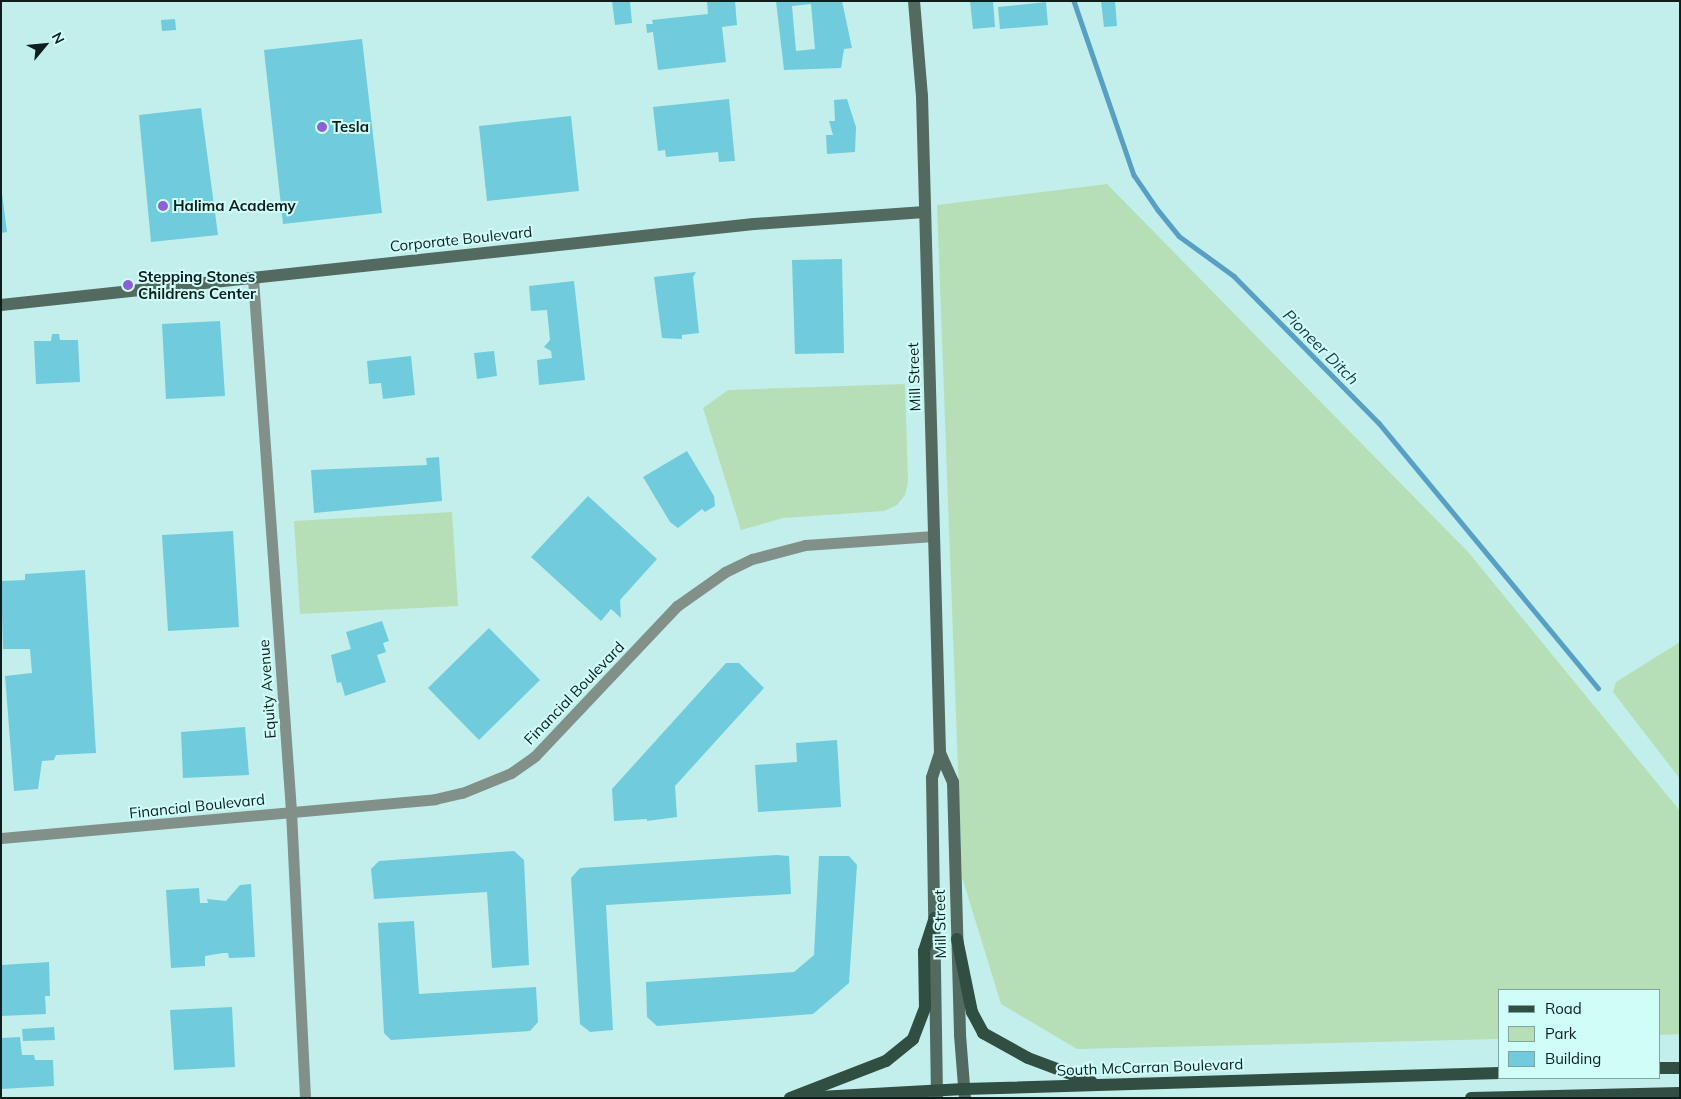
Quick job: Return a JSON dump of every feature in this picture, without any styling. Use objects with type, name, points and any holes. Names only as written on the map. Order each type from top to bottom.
[{"type":"main road","name":"Mill Street","points":[[914,1],[925,212],[940,753],[932,778],[937,1094]]},
{"type":"main road","name":"Corporate Boulevard","points":[[1,305],[754,224],[925,212]]},
{"type":"main road","name":"Mill Street","points":[[940,753],[953,782],[957,939],[964,1093]]},
{"type":"main road","points":[[790,1098],[886,1061],[913,1039],[925,1008],[924,950],[935,918]]},
{"type":"main road","points":[[957,939],[972,1012],[983,1032],[1028,1058],[1104,1085]]},
{"type":"main road","points":[[1661,1068],[1680,1068]]},
{"type":"main road","name":"South McCarran Boulevard","points":[[801,1098],[964,1093],[1104,1085],[1498,1073]]},
{"type":"main road","points":[[1472,1098],[1680,1093]]},
{"type":"street","name":"Equity Avenue","points":[[253,278],[291,810],[305,1098]]},
{"type":"street","name":"Financial Boulevard","points":[[1,838],[69,834],[291,810],[435,799],[484,786],[511,773],[555,739],[677,606],[724,572],[752,559],[805,545],[934,536]]},
{"type":"green space","points":[[1107,184],[1469,553],[1680,811],[1680,1034],[1661,1035],[1661,989],[1498,989],[1498,1039],[1077,1049],[1001,1004],[962,877],[937,205]]},
{"type":"green space","points":[[905,384],[908,482],[905,495],[897,505],[884,511],[783,518],[741,530],[703,408],[728,390]]},
{"type":"green space","points":[[452,512],[458,606],[300,614],[294,521]]},
{"type":"green space","points":[[1680,642],[1680,779],[1613,692],[1616,682]]},
{"type":"building","points":[[612,1],[630,1],[632,23],[615,25]]},
{"type":"building","points":[[707,1],[735,1],[737,25],[722,27],[726,62],[658,70],[653,32],[647,33],[646,24],[653,24],[652,20],[708,14]]},
{"type":"building","points":[[776,1],[842,1],[852,48],[844,49],[841,68],[784,70]],"holes":[[[811,4],[815,49],[796,51],[792,6]]]},
{"type":"building","points":[[970,1],[993,1],[995,27],[973,29]]},
{"type":"building","points":[[1101,1],[1115,1],[1117,26],[1104,27]]},
{"type":"building","points":[[1046,2],[1048,25],[1000,29],[998,7]]},
{"type":"building","points":[[175,19],[176,30],[162,31],[161,20]]},
{"type":"building","name":"Tesla","points":[[362,39],[382,213],[283,224],[264,50]]},
{"type":"building","points":[[729,99],[735,161],[719,162],[718,152],[666,157],[665,150],[658,151],[653,107]]},
{"type":"building","points":[[847,99],[856,127],[855,152],[827,154],[826,135],[833,135],[829,121],[835,121],[834,100]]},
{"type":"building","points":[[201,108],[218,235],[151,242],[139,115]]},
{"type":"building","points":[[571,116],[579,191],[487,201],[479,126]]},
{"type":"building","points":[[1,186],[7,232],[1,233]]},
{"type":"building","points":[[842,259],[844,353],[795,354],[792,260]]},
{"type":"building","points":[[696,272],[693,277],[699,333],[682,335],[682,339],[662,338],[654,277]]},
{"type":"building","points":[[574,281],[585,380],[539,385],[537,360],[552,358],[551,351],[544,347],[550,340],[547,310],[531,311],[529,286]]},
{"type":"building","points":[[220,321],[225,396],[166,399],[162,324]]},
{"type":"building","points":[[52,334],[59,334],[60,340],[78,340],[80,382],[36,384],[34,341],[51,341]]},
{"type":"building","points":[[494,351],[497,376],[477,379],[474,353]]},
{"type":"building","points":[[411,356],[415,395],[383,399],[381,383],[369,384],[367,361]]},
{"type":"building","points":[[687,451],[714,496],[715,506],[705,512],[702,509],[678,528],[670,522],[643,477]]},
{"type":"building","points":[[439,457],[442,501],[314,513],[311,470],[427,465],[426,458]]},
{"type":"building","points":[[588,496],[657,559],[620,600],[621,618],[611,609],[601,621],[531,557]]},
{"type":"building","points":[[233,531],[239,627],[168,631],[162,535]]},
{"type":"building","points":[[85,570],[96,753],[56,755],[54,760],[42,761],[38,789],[14,791],[5,676],[32,673],[30,649],[3,649],[1,581],[25,580],[25,574]]},
{"type":"building","points":[[382,621],[389,641],[383,643],[386,652],[377,655],[386,682],[345,696],[341,682],[337,683],[331,655],[351,649],[346,632]]},
{"type":"building","points":[[489,628],[540,680],[479,740],[428,688]]},
{"type":"building","points":[[726,663],[739,663],[764,688],[675,786],[677,817],[647,821],[647,819],[614,821],[612,789]]},
{"type":"building","points":[[245,727],[249,775],[183,778],[181,732]]},
{"type":"building","points":[[837,740],[841,807],[758,812],[755,765],[797,762],[796,743]]},
{"type":"building","points":[[514,851],[524,860],[529,965],[492,968],[487,892],[374,899],[371,869],[379,861]]},
{"type":"building","points":[[777,855],[789,856],[791,894],[606,905],[613,1030],[590,1032],[580,1024],[571,878],[580,868]]},
{"type":"building","points":[[819,856],[849,856],[857,865],[849,983],[813,1014],[657,1026],[647,1017],[646,982],[794,972],[814,955]]},
{"type":"building","points":[[251,884],[255,957],[229,958],[228,953],[223,953],[205,956],[205,966],[171,968],[166,890],[199,888],[200,903],[208,903],[207,899],[226,901],[240,885]]},
{"type":"building","points":[[414,921],[419,994],[536,987],[538,1022],[530,1031],[391,1040],[384,1033],[378,923]]},
{"type":"building","points":[[49,962],[50,996],[45,996],[46,1014],[1,1016],[1,965]]},
{"type":"building","points":[[232,1007],[235,1067],[174,1070],[170,1010]]},
{"type":"building","points":[[54,1027],[55,1040],[23,1041],[22,1029]]},
{"type":"building","points":[[20,1037],[22,1055],[34,1055],[35,1060],[53,1060],[54,1086],[1,1089],[1,1038]]},
{"type":"waterway","name":"Pioneer Ditch","points":[[1074,1],[1134,175],[1158,210],[1179,236],[1234,276],[1379,423],[1598,688]]},
{"type":"place","name":"Tesla","points":[[322,127]]},
{"type":"place","name":"Halima Academy","points":[[163,206]]},
{"type":"place","name":"Stepping Stones Childrens Center","points":[[128,285]]}]
